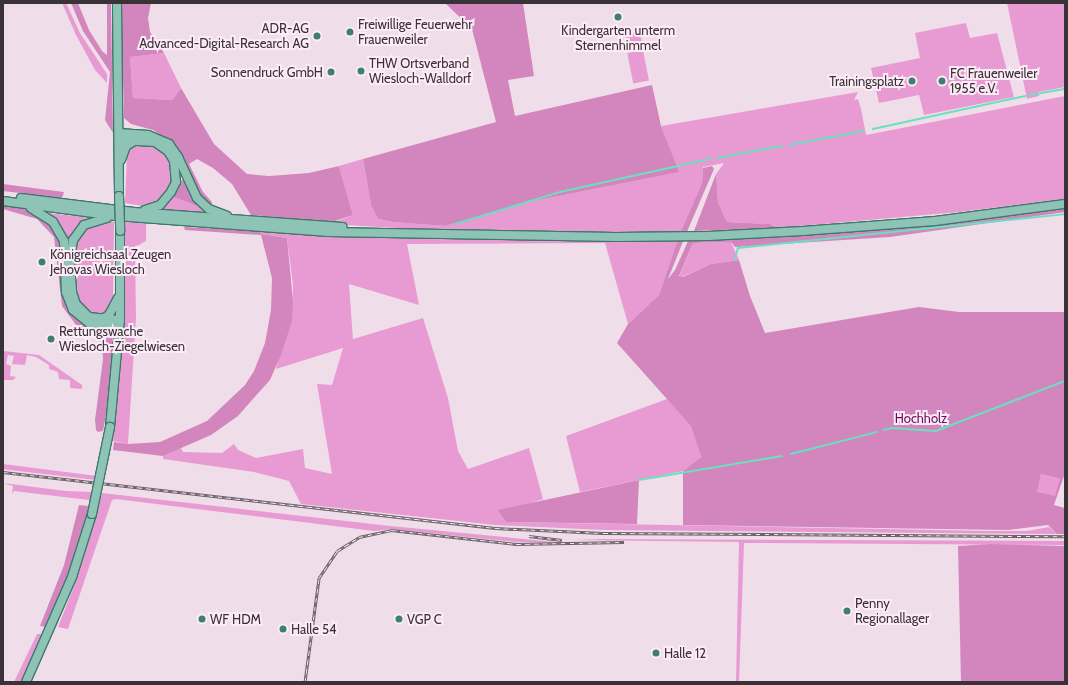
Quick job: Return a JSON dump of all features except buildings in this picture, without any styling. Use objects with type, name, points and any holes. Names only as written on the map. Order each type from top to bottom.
[{"type":"main road","points":[[26,682],[55,621],[92,514],[110,427],[120,324],[117,3]]},
{"type":"main road","points":[[119,137],[148,135],[164,141],[178,157],[192,190],[202,204],[219,214],[243,221]]},
{"type":"main road","points":[[119,137],[155,142],[168,151],[174,161],[176,177],[171,192],[160,205],[134,212]]},
{"type":"main road","points":[[119,165],[126,146],[138,140]]},
{"type":"main road","points":[[3,196],[134,212],[243,221],[522,235]]},
{"type":"main road","points":[[3,201],[116,216],[335,232],[708,236],[803,231],[942,220],[1065,204]]},
{"type":"main road","points":[[26,204],[46,216],[59,229],[64,241],[66,292],[73,310],[90,324],[120,324]]},
{"type":"main road","points":[[116,216],[92,221],[84,225],[78,232],[72,249],[74,298],[84,314],[99,320],[120,324]]},
{"type":"main road","points":[[99,320],[113,310],[120,291]]},
{"type":"shaded area","points":[[62,3],[66,3],[80,33],[107,74],[107,83],[95,70],[76,35]]},
{"type":"shaded area","points":[[1007,3],[1065,3],[1065,87],[1038,92],[1039,96],[1027,99]]},
{"type":"shaded area","name":"FC Frauenweiler 1955 e.V.","points":[[966,23],[970,38],[997,33],[1014,97],[924,115],[919,95],[879,103],[871,68],[920,58],[915,33]]},
{"type":"shaded area","points":[[640,31],[642,44],[627,46],[625,33]]},
{"type":"shaded area","points":[[643,50],[649,80],[633,83],[627,53]]},
{"type":"shaded area","points":[[164,53],[181,88],[172,100],[133,98],[130,57]]},
{"type":"shaded area","points":[[858,92],[854,100],[858,99],[866,135],[1065,96],[1065,199],[959,212],[777,228],[770,224],[727,222],[718,202],[716,174],[724,163],[703,167],[702,183],[680,233],[445,231],[330,224],[353,215],[339,166],[363,159],[371,205],[378,219],[393,222],[445,226],[534,201],[678,172],[661,126]]},
{"type":"shaded area","points":[[140,143],[161,148],[170,160],[174,175],[170,189],[158,201],[142,206],[125,203],[128,150]]},
{"type":"shaded area","points":[[173,197],[197,206],[199,204],[215,217],[155,209]]},
{"type":"shaded area","points":[[46,213],[95,218],[71,241],[78,313],[67,253]]},
{"type":"shaded area","points":[[104,221],[114,222],[113,302],[104,315],[94,316],[83,308],[76,295],[74,250],[77,241],[85,229]]},
{"type":"shaded area","points":[[125,222],[146,223],[146,241],[135,247],[136,318],[128,444],[113,441],[125,320]]},
{"type":"shaded area","points":[[261,231],[396,238],[678,239],[659,295],[628,324],[605,243],[407,244],[419,305],[349,284],[353,339],[423,318],[448,398],[458,451],[468,469],[529,448],[543,499],[513,509],[497,510],[506,522],[991,531],[1027,531],[1049,527],[1057,534],[603,530],[495,525],[301,504],[289,481],[254,472],[163,459],[163,456],[181,448],[183,452],[222,453],[234,444],[238,450],[256,458],[303,449],[305,468],[332,474],[317,384],[332,385],[343,348],[276,369],[293,301],[293,285],[287,238],[261,234]]},
{"type":"shaded area","points":[[731,242],[739,260],[711,264],[679,277],[693,243]]},
{"type":"shaded area","points":[[3,351],[39,355],[82,385],[82,389],[70,388],[70,380],[59,379],[58,372],[49,369],[49,365],[36,357],[27,355],[25,365],[12,364],[14,356],[8,355],[6,364],[11,366],[10,376],[16,377],[13,380],[3,380]]},
{"type":"shaded area","points":[[667,399],[691,425],[701,457],[683,471],[580,492],[566,436]]},
{"type":"shaded area","points":[[3,464],[97,476],[96,480],[9,470],[3,469]]},
{"type":"shaded area","points":[[1041,474],[1060,479],[1055,498],[1036,492]]},
{"type":"shaded area","points":[[3,483],[66,491],[92,492],[90,504],[89,500],[14,491],[12,494],[13,486]]},
{"type":"shaded area","points":[[102,493],[390,526],[566,543],[516,542],[391,529],[374,531],[116,499],[112,500],[68,629],[58,627],[73,589]]},
{"type":"shaded area","points":[[573,540],[1065,541],[1065,545],[744,543],[739,682],[736,682],[739,542]]},
{"type":"shaded area","points":[[37,634],[45,634],[21,682],[14,682]]},
{"type":"green space","points":[[71,3],[78,3],[89,30],[102,51],[107,55],[107,3],[111,3],[113,133],[105,120],[110,72],[83,31]]},
{"type":"green space","points":[[121,3],[151,3],[148,18],[150,32],[164,53],[130,57],[133,98],[172,100],[181,88],[214,144],[247,174],[269,176],[309,173],[339,166],[353,215],[332,222],[251,215],[232,184],[213,168],[197,159],[189,164],[203,192],[212,202],[211,207],[196,192],[165,138],[153,130],[131,124],[124,118]]},
{"type":"green space","points":[[445,3],[523,3],[534,76],[508,80],[515,116],[652,85],[661,126],[679,172],[534,201],[445,226],[393,222],[378,219],[371,205],[363,159],[496,122],[472,29]]},
{"type":"green space","points":[[712,166],[714,169],[686,234],[680,233],[702,183],[703,168]]},
{"type":"green space","points":[[716,174],[718,202],[727,222],[770,224],[777,228],[694,231]]},
{"type":"green space","points":[[185,180],[199,204],[197,206],[173,197],[179,181]]},
{"type":"green space","points":[[3,184],[64,192],[62,198],[3,191]]},
{"type":"green space","points":[[3,205],[25,209],[46,218],[62,243],[72,311],[78,320],[85,324],[100,331],[112,331],[113,345],[110,394],[103,431],[98,432],[96,430],[95,420],[103,359],[102,344],[99,339],[76,325],[62,306],[54,237],[37,219],[3,209]]},
{"type":"green space","name":"Hochholz","points":[[1065,207],[1065,212],[890,237],[735,247],[731,242],[693,243],[679,276],[683,277],[711,264],[739,260],[750,296],[765,333],[919,307],[959,312],[1065,312],[1065,473],[1054,505],[1065,508],[1065,534],[1057,534],[1048,525],[1008,530],[683,525],[683,471],[701,457],[691,426],[617,343],[628,324],[659,295],[678,239],[684,239],[668,279],[675,270],[689,239],[783,237],[903,228]],"holes":[[[1041,474],[1060,479],[1055,496],[1037,492]]]},
{"type":"green space","points":[[184,227],[261,231],[261,234],[287,238],[293,301],[292,321],[281,355],[270,380],[238,416],[211,435],[163,456],[113,450],[114,442],[128,444],[160,442],[207,421],[245,385],[254,371],[265,343],[271,310],[272,278],[261,235],[185,230]]},
{"type":"green space","points":[[639,480],[637,524],[506,522],[497,510]]},
{"type":"green space","points":[[79,505],[89,506],[79,547],[48,627],[40,626],[64,565]]},
{"type":"green space","points":[[991,544],[1065,546],[1065,682],[961,682],[958,546]]},
{"type":"waterway","points":[[1030,95],[1065,89]]},
{"type":"waterway","points":[[873,129],[1025,96]]},
{"type":"waterway","points":[[789,145],[864,131]]},
{"type":"waterway","points":[[717,158],[782,146]]},
{"type":"waterway","points":[[455,224],[560,192],[710,159]]},
{"type":"waterway","points":[[735,259],[738,248],[1065,214]]},
{"type":"waterway","points":[[884,430],[892,428],[936,431],[1065,381]]},
{"type":"waterway","points":[[791,454],[877,432]]},
{"type":"waterway","points":[[639,480],[782,456]]},
{"type":"railway","points":[[3,472],[495,528],[603,533],[1065,536]]},
{"type":"railway","points":[[305,682],[319,578],[337,551],[359,537],[391,530],[516,544],[624,542]]},
{"type":"railway","points":[[529,536],[562,540]]},
{"type":"place","name":"Kindergarten unterm Sternenhimmel","points":[[618,17]]},
{"type":"place","name":"Freiwillige Feuerwehr Frauenweiler","points":[[350,32]]},
{"type":"place","name":"ADR-AG Advanced-Digital-Research AG","points":[[317,36]]},
{"type":"place","name":"THW Ortsverband Wiesloch-Walldorf","points":[[361,71]]},
{"type":"place","name":"Sonnendruck GmbH","points":[[331,72]]},
{"type":"place","name":"Trainingsplatz","points":[[912,81]]},
{"type":"place","name":"FC Frauenweiler 1955 e.V.","points":[[942,81]]},
{"type":"place","name":"Königreichsaal Zeugen Jehovas Wiesloch","points":[[42,262]]},
{"type":"place","name":"Rettungswache Wiesloch-Ziegelwiesen","points":[[51,339]]},
{"type":"place","name":"Penny Regionallager","points":[[847,611]]},
{"type":"place","name":"WF HDM","points":[[202,619]]},
{"type":"place","name":"VGP C","points":[[399,619]]},
{"type":"place","name":"Halle 54","points":[[283,629]]},
{"type":"place","name":"Halle 12","points":[[656,653]]}]
